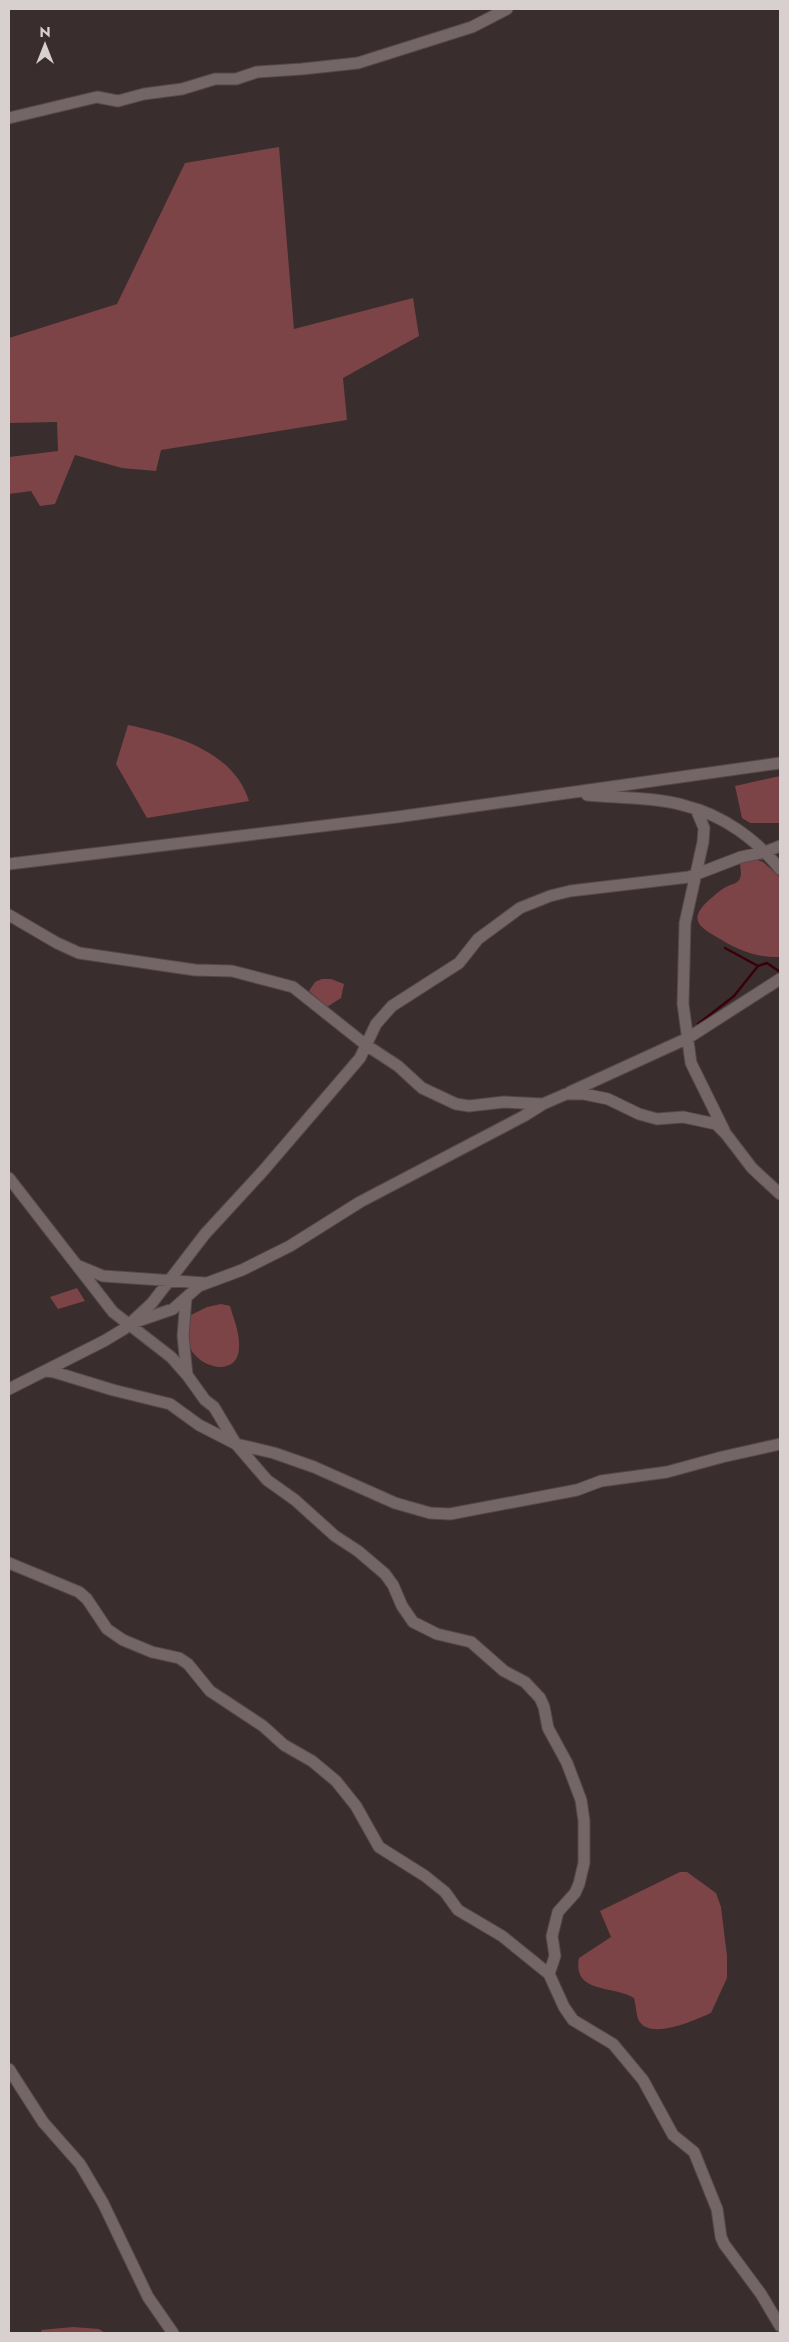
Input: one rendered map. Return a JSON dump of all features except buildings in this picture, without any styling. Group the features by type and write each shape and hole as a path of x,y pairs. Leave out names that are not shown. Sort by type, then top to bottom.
{"street":[{"path":"9,118 97,97 118,101 144,94 182,89 215,79 236,79 257,72 302,70 358,63 444,37 507,9"},
{"path":"9,864 397,817 780,763"},
{"path":"568,793 663,802 696,809 735,827 765,852 780,869"},
{"path":"696,809 704,828 685,923 683,1004 692,1063 704,1092 726,1134"},
{"path":"9,1389 104,1342 128,1325 152,1303 205,1234 263,1171 360,1058 376,1024 392,1006 459,963 478,940 520,908 550,896 570,891 656,882 695,875 741,857 765,852 780,846"},
{"path":"9,915 57,944 79,953 195,970 232,971 293,987 366,1045 398,1066 422,1088 456,1104 469,1106 504,1102 543,1104"},
{"path":"128,1325 164,1313 205,1283 242,1270 290,1246 360,1202 524,1116 543,1104 688,1038 780,979"},
{"path":"566,1094 584,1094 608,1099 639,1114 657,1119 683,1117 716,1124 752,1168 780,1194"},
{"path":"9,1178 113,1312 171,1357 187,1374 205,1400 214,1407 236,1444 266,1480 295,1500 335,1536 358,1551 385,1574 393,1585 402,1606 414,1622 437,1634 471,1642 504,1671 525,1682 540,1698 544,1707 548,1728 566,1763 581,1800 584,1821 584,1863 575,1893 558,1912 552,1936 555,1956 549,1974"},
{"path":"76,1265 103,1276 167,1282 205,1283"},
{"path":"186,1298 183,1336 187,1374"},
{"path":"46,1372 54,1372 113,1390 170,1404 199,1425 236,1444 274,1453 314,1467 395,1503 430,1513 450,1514 577,1490 600,1481 668,1472 780,1444"},
{"path":"9,1399 23,1383"},
{"path":"9,1563 79,1592 87,1599 107,1629 123,1640 152,1652 179,1658 188,1664 210,1691 263,1726 284,1745 312,1761 336,1781 356,1806 379,1847 425,1876 445,1892 458,1910 502,1936 549,1974 564,2006 573,2020 613,2044 644,2080 673,2135 694,2152 717,2210 720,2237 761,2294 780,2326"},
{"path":"9,2069 43,2122 80,2164 103,2203 148,2297 173,2333"}],"shaded area":[{"path":"279,147 294,329 413,298 419,336 343,378 347,420 161,450 156,471 122,468 75,455 55,504 40,506 31,491 9,494 9,457 58,451 57,422 9,423 9,338 117,304 185,163"},
{"path":"128,725 182,740 216,757 230,769 241,784 249,801 147,818 116,764"},
{"path":"780,776 780,823 750,823 742,818 735,786"},
{"path":"752,858 763,862 780,877 780,957 757,955 735,947 708,932 697,919 698,913 709,900 739,880 741,875 740,863"},
{"path":"322,979 331,979 344,984 341,998 327,1007 309,991 315,982"},
{"path":"77,1288 85,1301 58,1309 50,1297"},
{"path":"221,1304 230,1306 239,1337 239,1348 234,1362 222,1367 207,1364 192,1351 188,1337 187,1317 207,1307"},
{"path":"680,1872 687,1872 716,1893 721,1907 727,1956 727,1978 711,2013 674,2027 653,2029 645,2027 639,2021 634,1998 626,1994 596,1987 582,1978 579,1970 579,1958 611,1937 600,1911"},
{"path":"73,2327 99,2329 105,2333 42,2333 41,2330"}],"waterway":[{"path":"725,948 758,966"},
{"path":"698,1024 734,996 758,966 767,963 780,972"}]}
